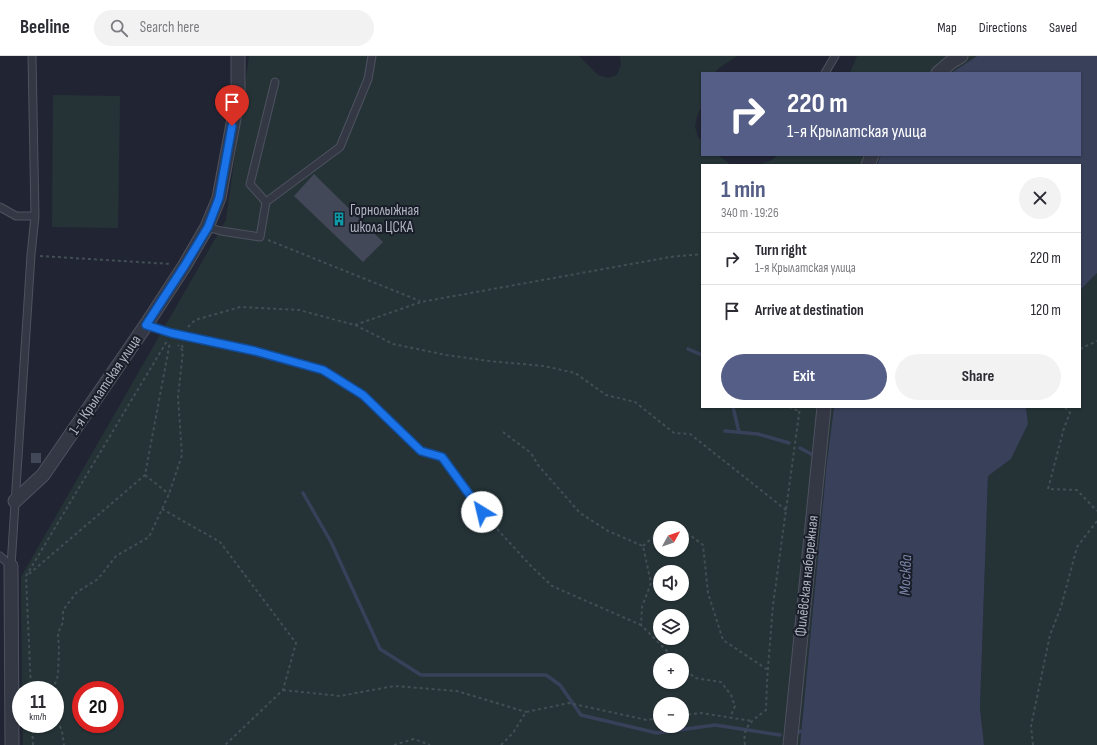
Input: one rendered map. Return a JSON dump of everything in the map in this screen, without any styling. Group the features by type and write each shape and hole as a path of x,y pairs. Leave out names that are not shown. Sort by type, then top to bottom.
{"street":[{"name":"1-я Крылатская улица","path":"15,501 43,475 146,325 208,227 219,198 238,97 238,56"},
{"path":"939,72 961,56"},
{"name":"Филёвская набережная","path":"790,745 824,408"},
{"path":"11,566 12,745"}],"lane":[{"path":"11,566 31,255 35,216 32,56"},
{"path":"208,227 221,231 260,237 266,202 340,147 368,79 372,56"},
{"path":"826,72 835,56"},
{"path":"266,202 250,184 275,82"},
{"path":"0,207 16,216 35,216"},
{"path":"146,325 171,333 255,351 323,370 363,395 421,451 442,457 490,523"},
{"path":"0,556 11,566"}],"path":[{"path":"260,237 421,302"},
{"path":"355,325 421,302 670,257 701,254"},
{"path":"31,255 185,265"},
{"path":"180,335 194,320 240,308 299,310 355,325 393,344 446,355 544,366 575,373 606,395 635,402 674,433 690,434 786,510"},
{"path":"26,576 145,475 171,333"},
{"path":"56,681 58,675 58,633 63,622 63,610 77,592 98,579 116,556 149,537 169,494 182,455 178,397 183,351 171,333"},
{"path":"31,681 26,576 171,333"},
{"path":"1081,349 1097,341"},
{"path":"791,408 799,412"},
{"path":"746,745 744,736 746,728 766,710 772,604 800,408"},
{"path":"1066,408 1070,413 1064,428 1048,489 1077,490 1097,511"},
{"path":"503,432 531,452 538,465 580,513 608,531 643,546"},
{"path":"145,475 169,494"},
{"path":"162,509 220,542 296,643 283,690 225,745"},
{"path":"1033,745 1031,726 1050,635 1061,607 1077,547 1097,521"},
{"path":"490,523 552,586 641,625 669,653"},
{"path":"689,534 703,544 708,593 723,640 768,670"},
{"path":"643,546 653,537"},
{"path":"641,625 642,607 651,583 643,546"},
{"path":"689,672 695,678 721,682 731,695 735,706 730,718"},
{"path":"283,690 340,696 394,686 457,691 526,712 569,703 647,720 653,719"},
{"path":"501,745 513,733 526,712"},
{"path":"689,714 701,712 752,721"},
{"path":"32,733 33,745"},
{"path":"62,733 64,745"},
{"path":"394,745 414,739 430,745"}],"shaded area":[{"path":"249,56 579,56 598,75 608,78 617,75 621,65 620,56 737,56 715,72 701,72 701,108 697,116 695,127 698,137 701,140 701,156 719,156 730,164 701,164 701,408 834,408 827,461 800,745 23,745 23,733 64,733 64,681 22,681 21,577 226,220"},
{"path":"857,56 977,56 953,72 850,72"},
{"path":"53,95 120,96 118,228 52,227"},
{"path":"777,156 881,156 877,164 762,164 772,160"},
{"path":"1097,273 1097,745 984,745 980,708 988,476 1011,459 1028,424 1026,408 1081,408 1081,289"}],"water":[{"path":"977,56 1097,56 1097,273 1081,289 1081,164 877,164 881,156 1081,156 1081,72 953,72"},
{"name":"Москва","path":"834,408 1026,408 1028,424 1011,459 988,476 980,708 984,745 800,745 827,461"}],"building":[{"name":"Горнолыжная школа ЦСКА","path":"314,174 383,242 363,262 294,196"},
{"path":"31,453 41,453 41,463 31,463"}],"waterway":[{"path":"688,349 701,355"},
{"path":"733,408 739,432"},
{"path":"725,431 758,434 789,443"},
{"path":"800,448 813,455"},
{"path":"303,493 331,542 380,649 421,675 546,675 560,685 581,715 657,733 715,725 780,735"},
{"path":"795,734 801,731"}],"place":[{"name":"Горнолыжная школа ЦСКА","path":"339,219"}],"route":[{"path":"232,126 219,198 208,227 146,325 164,332 255,351 323,370 363,395 421,451 442,457 482,512"}]}
